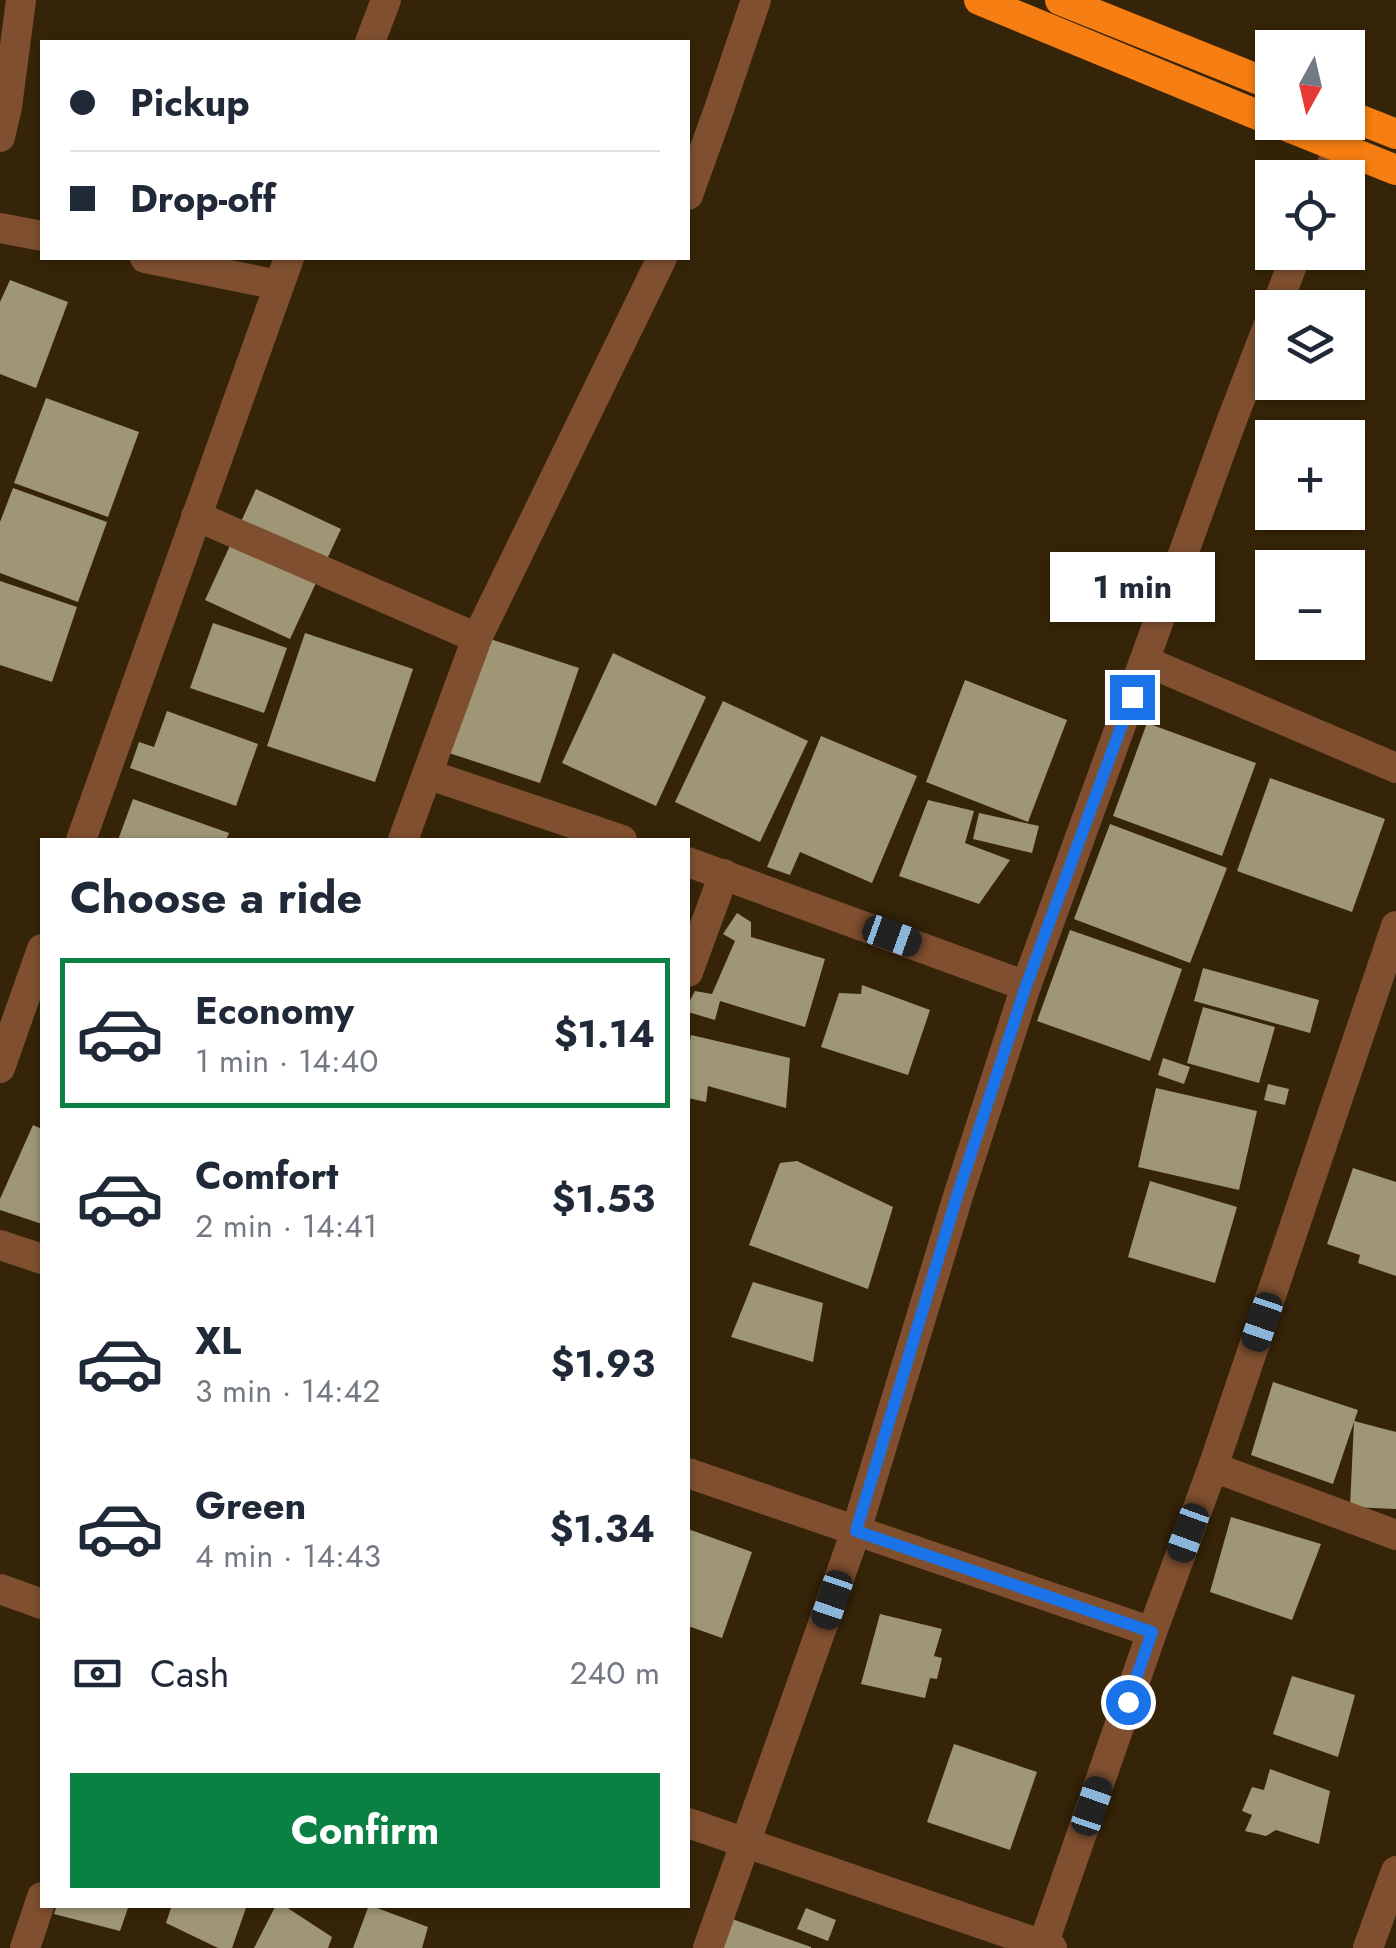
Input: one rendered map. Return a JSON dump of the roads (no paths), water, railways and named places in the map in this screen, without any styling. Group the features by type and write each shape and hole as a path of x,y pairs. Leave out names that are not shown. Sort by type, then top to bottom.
{"highway":[{"path":"979,0 1255,114"},
{"path":"1060,0 1255,78"},
{"path":"1365,121 1396,134"},
{"path":"1318,140 1396,170"}],"street":[{"path":"0,137 22,0"},
{"path":"371,40 386,0"},
{"path":"690,189 756,0"},
{"path":"1334,160 1338,148"},
{"path":"0,228 40,236"},
{"path":"82,838 284,271 166,260"},
{"path":"405,838 477,638 661,260"},
{"path":"708,1948 856,1531 958,1193 1026,986 1255,360"},
{"path":"196,516 477,638"},
{"path":"1145,661 1396,768"},
{"path":"427,774 616,838"},
{"path":"690,863 1026,986"},
{"path":"690,967 724,874"},
{"path":"690,1825 1047,1946 1396,926"},
{"path":"0,1068 40,955"},
{"path":"0,1245 40,1258"},
{"path":"1213,1467 1396,1534"},
{"path":"690,1474 1152,1632"},
{"path":"0,1589 40,1603"},
{"path":"1368,1948 1396,1870"},
{"path":"30,1947 40,1905"}]}
